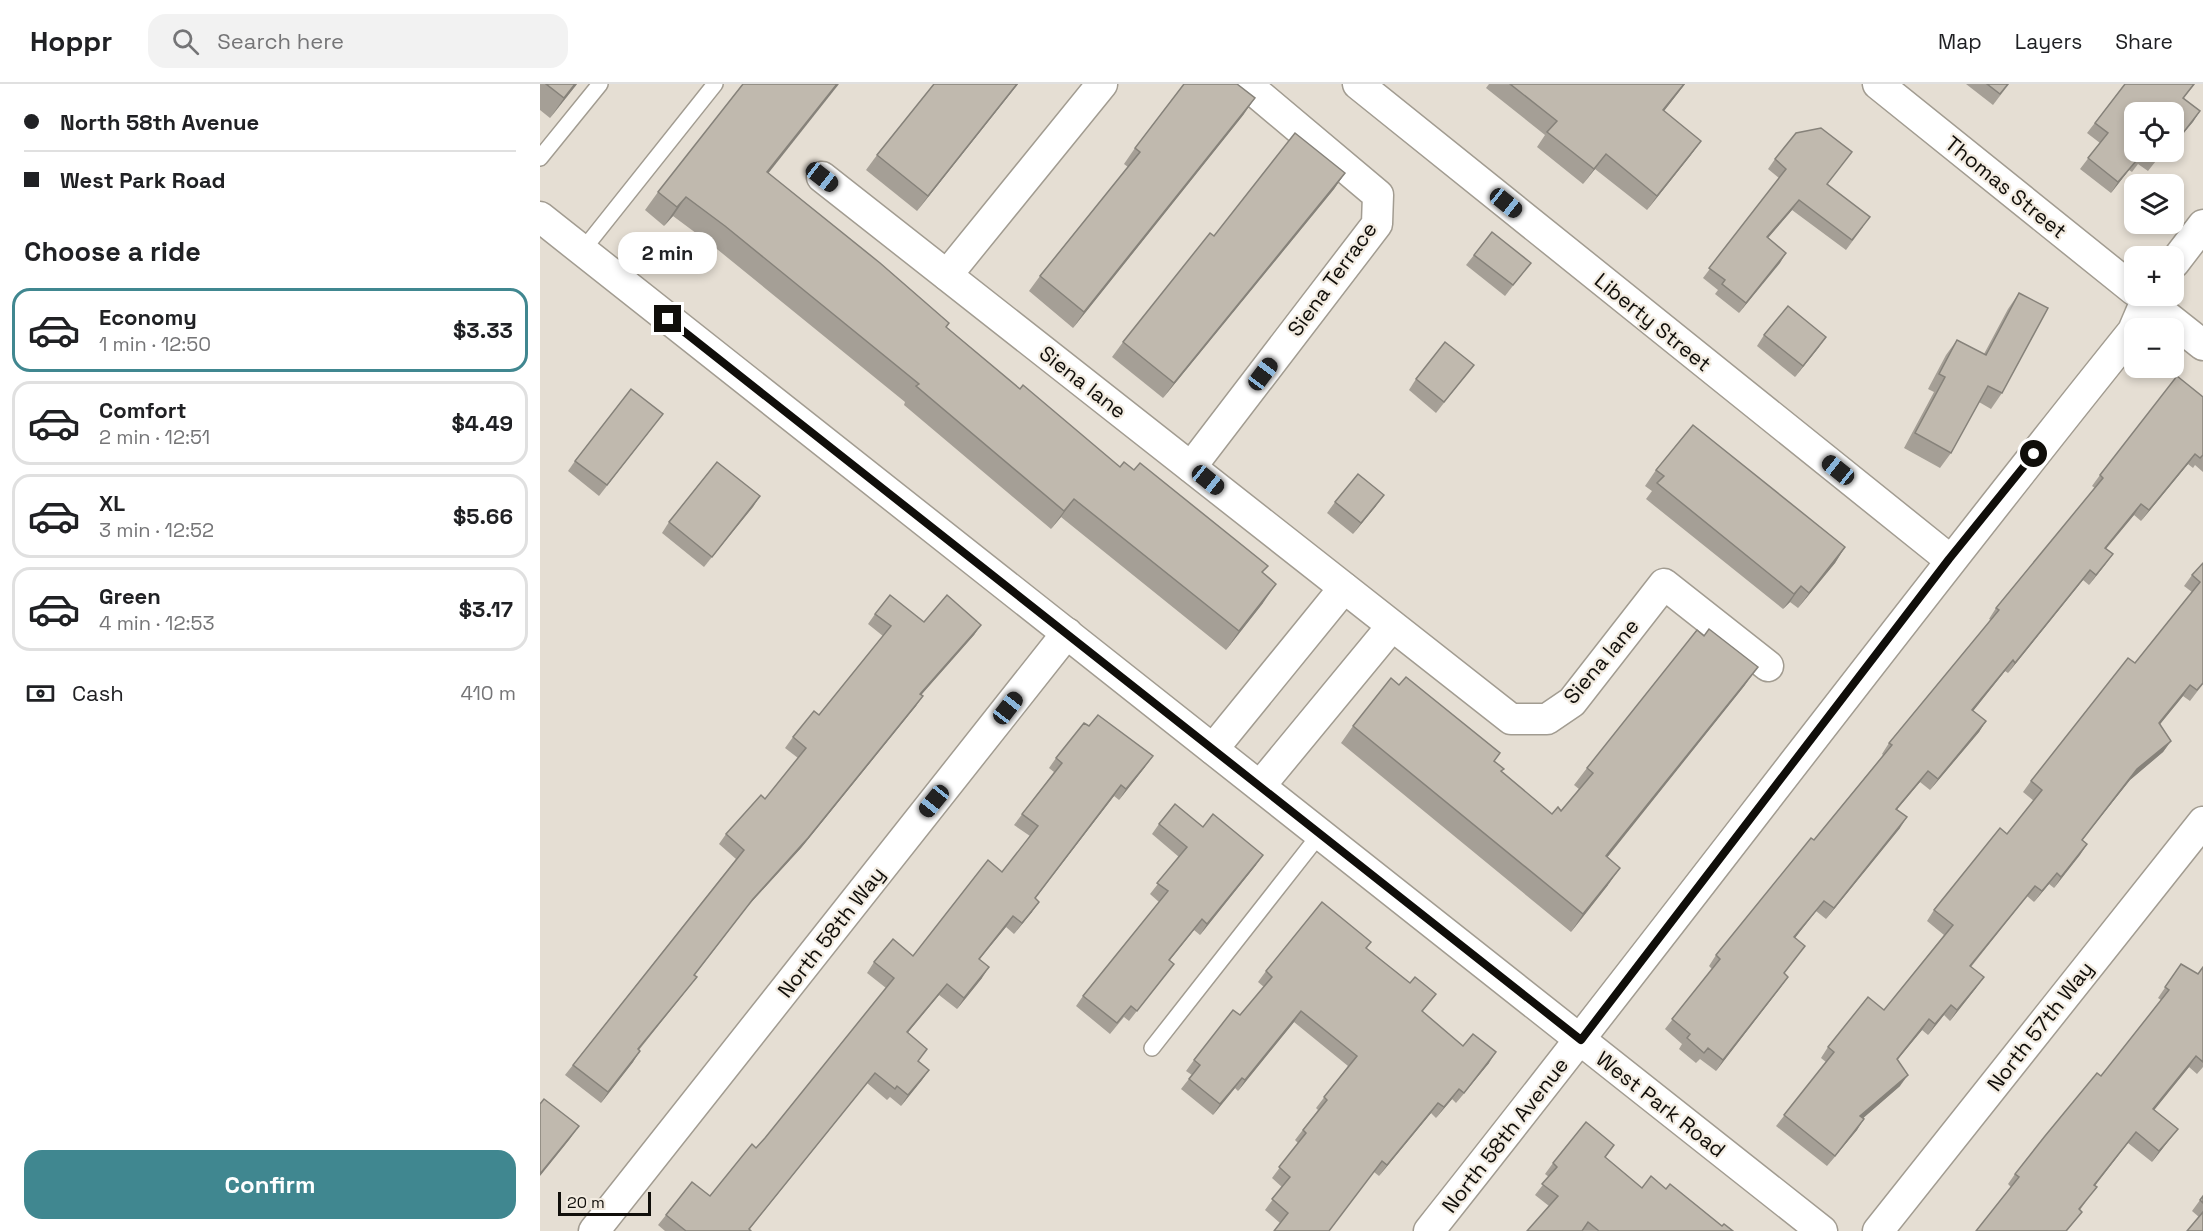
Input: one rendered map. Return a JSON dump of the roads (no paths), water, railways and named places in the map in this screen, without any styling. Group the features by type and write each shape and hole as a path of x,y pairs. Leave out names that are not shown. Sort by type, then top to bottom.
{"street":[{"path":"946,275 1102,84"},
{"name":"Siena Terrace","path":"1191,467 1377,224 1378,195 1246,84"},
{"name":"Liberty Street","path":"1358,84 1949,559"},
{"name":"Thomas Street","path":"1878,84 2124,281"},
{"name":"Siena lane","path":"822,177 1511,719 1547,719 1572,702 1664,584 1768,666"},
{"name":"West Park Road","path":"540,217 1822,1231"},
{"path":"2184,250 2203,225"},
{"name":"North 58th Avenue","path":"1429,1231 1581,1040 1949,559 2133,331 2139,306"},
{"name":"Thomas Street","path":"2155,306 2203,345"},
{"path":"1213,749 1344,588"},
{"path":"1260,786 1392,626"},
{"name":"North 58th Way","path":"594,1231 1067,633"},
{"name":"North 57th Way","path":"1878,1231 2203,822"}],"lane":[{"path":"540,158 600,84"},
{"path":"582,251 715,84"},
{"path":"1152,1048 1320,834"}]}
